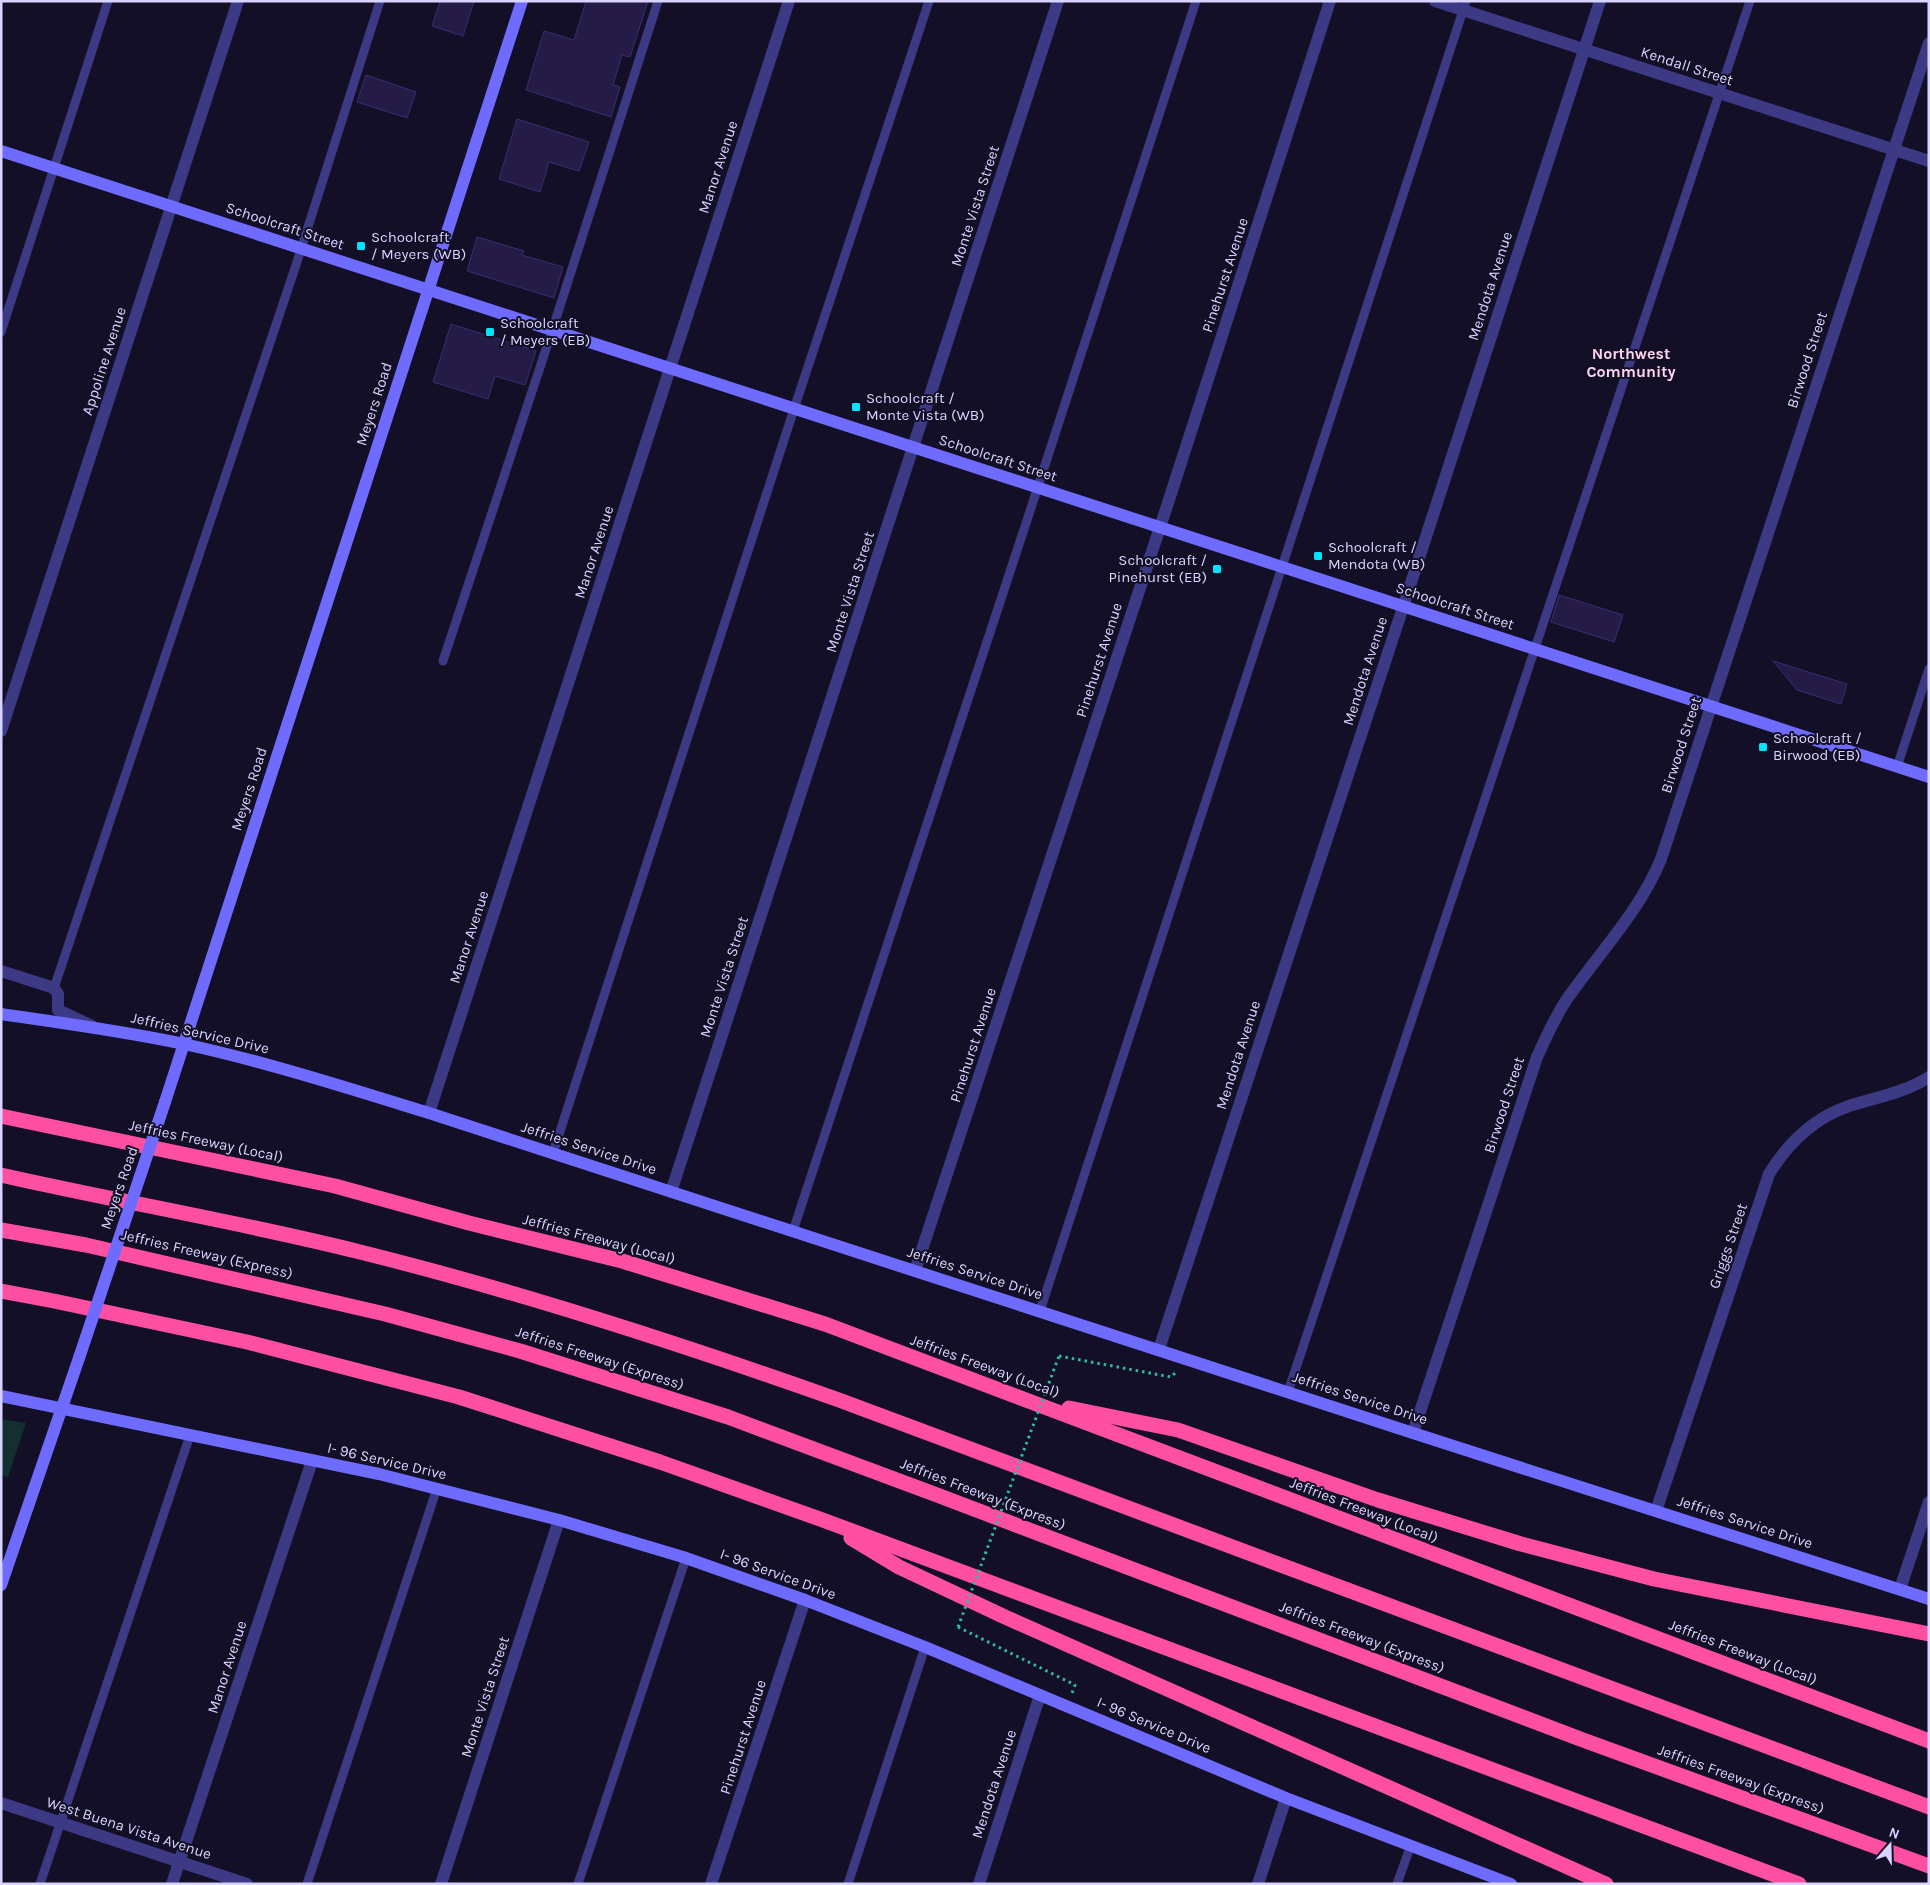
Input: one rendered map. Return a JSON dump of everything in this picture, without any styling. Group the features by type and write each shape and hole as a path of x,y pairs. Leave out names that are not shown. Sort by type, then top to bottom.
{"highway":[{"name":"Jeffries Freeway (Local)","path":"1,1116 336,1186 469,1223 622,1261 825,1324 1929,1742"},
{"path":"1,1174 359,1252 497,1288 717,1356 848,1403 1929,1807"},
{"name":"Jeffries Freeway (Express)","path":"1,1230 86,1245 386,1314 520,1350 728,1418 956,1502 1583,1740 1929,1866"},
{"path":"1,1291 247,1342 458,1397 660,1462 1799,1884"},
{"path":"1029,1401 1178,1430 1378,1500 1453,1524 1654,1579 1929,1634"},
{"path":"820,1520 899,1567 1005,1617 1606,1884"}],"street":[{"name":"Appoline Avenue","path":"1,731 238,1"},
{"name":"Meyers Road","path":"1,1585 165,1102 522,1"},
{"name":"Manor Avenue","path":"429,1113 789,1"},
{"name":"Monte Vista Street","path":"671,1192 1058,1"},
{"name":"Pinehurst Avenue","path":"915,1271 1160,527 1330,1"},
{"name":"Kendall Street","path":"1435,1 1464,6 1584,50 1929,161"},
{"name":"Mendota Avenue","path":"1159,1349 1600,1"},
{"name":"Birwood Street","path":"1413,1433 1537,1057 1548,1032 1566,1001 1642,896 1654,876 1929,42"},
{"name":"Schoolcraft Street","path":"1,150 1929,777"},
{"path":"1,971 54,988 58,994 58,1010 94,1027"},
{"name":"Jeffries Service Drive","path":"1,1014 94,1027 184,1044 304,1074 1929,1598"},
{"name":"Griggs Street","path":"1656,1511 1769,1174 1796,1138 1823,1118 1849,1106 1900,1091 1929,1077"},
{"name":"I- 96 Service Drive","path":"1,1396 379,1474 559,1520 686,1558 805,1600 925,1647 1286,1798 1511,1884"},
{"name":"Manor Avenue","path":"172,1884 312,1461"},
{"path":"1900,1589 1929,1502"},
{"name":"Monte Vista Street","path":"441,1884 559,1520"},
{"name":"Pinehurst Avenue","path":"711,1884 805,1600"},
{"name":"Mendota Avenue","path":"979,1884 1040,1695"},
{"path":"1258,1884 1286,1798"},
{"name":"West Buena Vista Avenue","path":"1,1803 247,1884"}],"lane":[{"path":"1,332 108,1"},
{"path":"54,988 301,249 380,1"},
{"path":"443,662 658,1"},
{"path":"553,1153 794,409 929,1"},
{"path":"793,1231 1196,1"},
{"path":"1288,1392 1750,1"},
{"path":"1040,1311 1464,6"},
{"path":"1897,766 1929,669"},
{"path":"40,1884 190,1435"},
{"path":"307,1884 438,1488"},
{"path":"578,1884 686,1558"},
{"path":"848,1884 925,1647"},
{"path":"1397,1884 1411,1846"}],"path":[{"path":"1068,1706 1075,1685 958,1627 1059,1356 1171,1377 1178,1369"}],"green space":[{"path":"1,1419 26,1423 8,1477 1,1475"}],"building":[{"path":"440,1 474,1 463,36 432,26"},
{"path":"586,1 648,1 630,57 622,55 613,85 620,87 611,117 526,90 544,31 574,40"},
{"path":"366,75 416,92 407,118 357,102"},
{"path":"517,119 589,142 579,171 549,162 540,192 499,179"},
{"path":"477,237 524,251 522,255 563,267 554,298 467,271"},
{"path":"451,324 536,351 525,385 495,376 488,399 433,382"},
{"path":"1559,595 1623,615 1614,642 1551,622"},
{"path":"1773,661 1847,684 1841,704 1797,690"}],"place":[{"name":"Schoolcraft / Meyers (WB)","path":"361,246"},
{"name":"Schoolcraft / Meyers (EB)","path":"490,332"},
{"name":"Schoolcraft / Monte Vista (WB)","path":"856,407"},
{"name":"Schoolcraft / Mendota (WB)","path":"1318,556"},
{"name":"Schoolcraft / Pinehurst (EB)","path":"1217,569"},
{"name":"Schoolcraft / Birwood (EB)","path":"1763,747"}],"district":[{"name":"Northwest Community","path":"1631,362"}]}
